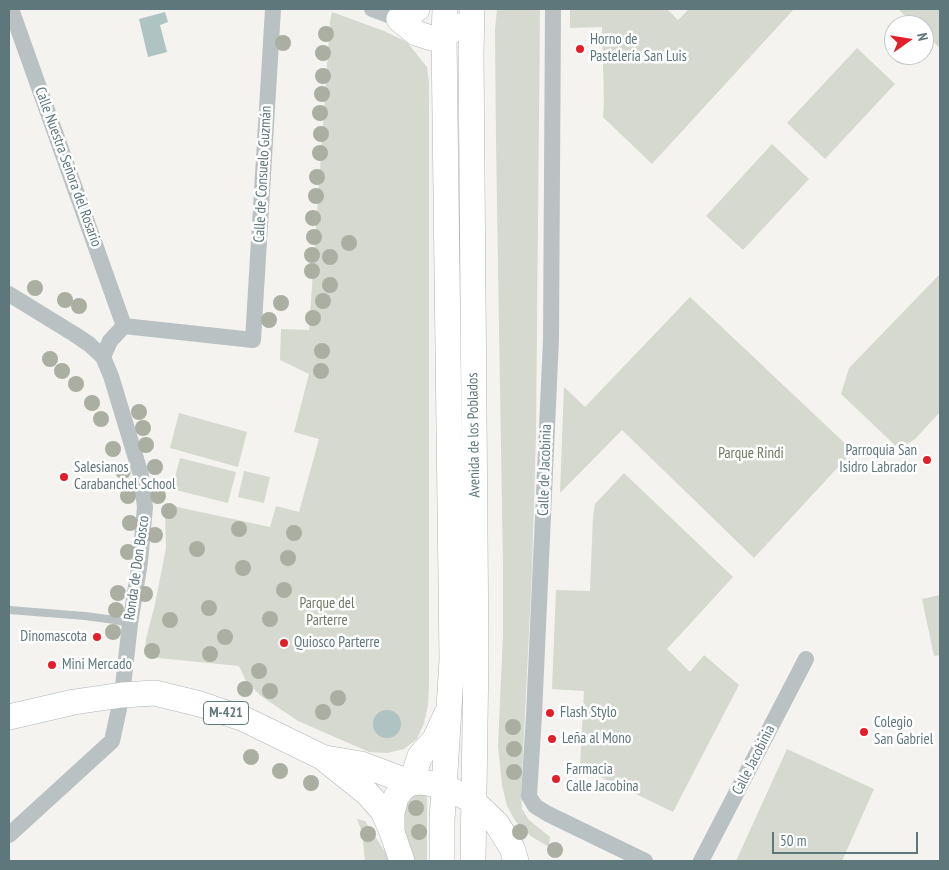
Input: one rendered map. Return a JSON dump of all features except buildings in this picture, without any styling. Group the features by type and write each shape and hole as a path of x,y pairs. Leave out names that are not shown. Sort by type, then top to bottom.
{"main road":[{"name":"Avenida de los Poblados","path":"442,861 444,786 452,660 445,9"},
{"path":"408,14 416,33 431,38 444,37 459,25 466,9"},
{"name":"Avenida de los Poblados","path":"472,9 476,656 473,861"},
{"name":"M-421","path":"9,717 74,702 122,695 155,693 200,704 244,719 322,757"},
{"name":"Avenida de los Poblados","path":"392,832 392,813 396,797 410,783 420,756 435,739 449,708"},
{"path":"322,757 361,764 394,764 420,756"},
{"path":"322,757 367,793 383,811 402,861"},
{"path":"361,764 410,783 421,782 444,786 474,801 497,824 514,855 537,861"}],"street":[{"name":"Calle Nuestra Señora del Rosario","path":"12,9 124,326"},
{"name":"Calle de Consuelo Guzmán","path":"124,326 253,340 273,9"},
{"path":"372,9 408,14"},
{"name":"Calle de Jacobinia","path":"553,9 550,339 529,796 535,806 548,814 645,861"},
{"name":"Ronda de Don Bosco","path":"9,294 89,344 103,357 111,376 141,475 146,507 122,695 112,741 9,835"},
{"path":"103,357 110,341 124,326"},
{"name":"Calle Jacobinia","path":"702,861 806,659"}],"lane":[{"path":"9,610 84,616 130,624"}],"green space":[{"path":"497,9 540,9 536,434 532,570 521,796 522,809 529,820 550,837 549,847 532,837 516,822 507,806 502,785 498,746 503,634 503,568 496,142 495,30"},
{"path":"570,9 667,9 678,20 689,9 794,9 652,164 603,117 602,27 570,28"},
{"path":"898,9 940,9 940,48 934,42 934,15 904,15"},
{"name":"Parque del Parterre","path":"332,12 384,31 407,42 427,67 429,82 428,705 424,723 417,739 404,749 387,753 369,752 298,721 261,696 246,681 239,666 148,657 145,652 146,639 166,548 165,512 168,505 270,527 276,506 299,512 319,439 294,432 309,374 280,360 281,329 309,330"},
{"path":"857,48 895,84 825,159 787,123"},
{"path":"772,144 809,179 743,250 706,216"},
{"path":"940,274 940,412 915,439 899,449 841,394 849,368"},
{"name":"Parque Rindi","path":"690,297 853,451 754,558 622,430 560,493 564,387 585,407"},
{"path":"179,413 247,432 238,467 170,448"},
{"path":"180,458 236,472 228,503 172,489"},
{"path":"244,471 270,477 264,503 238,497"},
{"path":"624,473 733,577 667,649 690,672 704,655 739,685 673,812 580,767 584,691 552,689 556,590 590,591 595,504"},
{"path":"940,595 940,655 934,656 922,599"},
{"path":"787,749 874,789 842,861 736,861"},
{"path":"416,793 427,795 427,861 411,861 406,842 403,821 407,801"},
{"path":"357,819 365,821 391,861 365,861 362,832"}],"shaded area":[{"path":"165,12 168,22 160,25 167,52 148,57 139,19"},
{"path":"387,710 397,714 401,724 397,734 387,738 377,734 373,724 377,714"}],"place":[{"name":"Horno de Pastelería San Luis","path":"580,49"},
{"name":"Parroquia San Isidro Labrador","path":"927,460"},
{"name":"Salesianos Carabanchel School","path":"64,477"},
{"name":"Dinomascota","path":"97,637"},
{"name":"Quiosco Parterre","path":"284,643"},
{"name":"Mini Mercado","path":"52,665"},
{"name":"Flash Stylo","path":"550,713"},
{"name":"Colegio San Gabriel","path":"864,732"},
{"name":"Leña al Mono","path":"552,739"},
{"name":"Farmacia Calle Jacobina","path":"556,779"}]}
